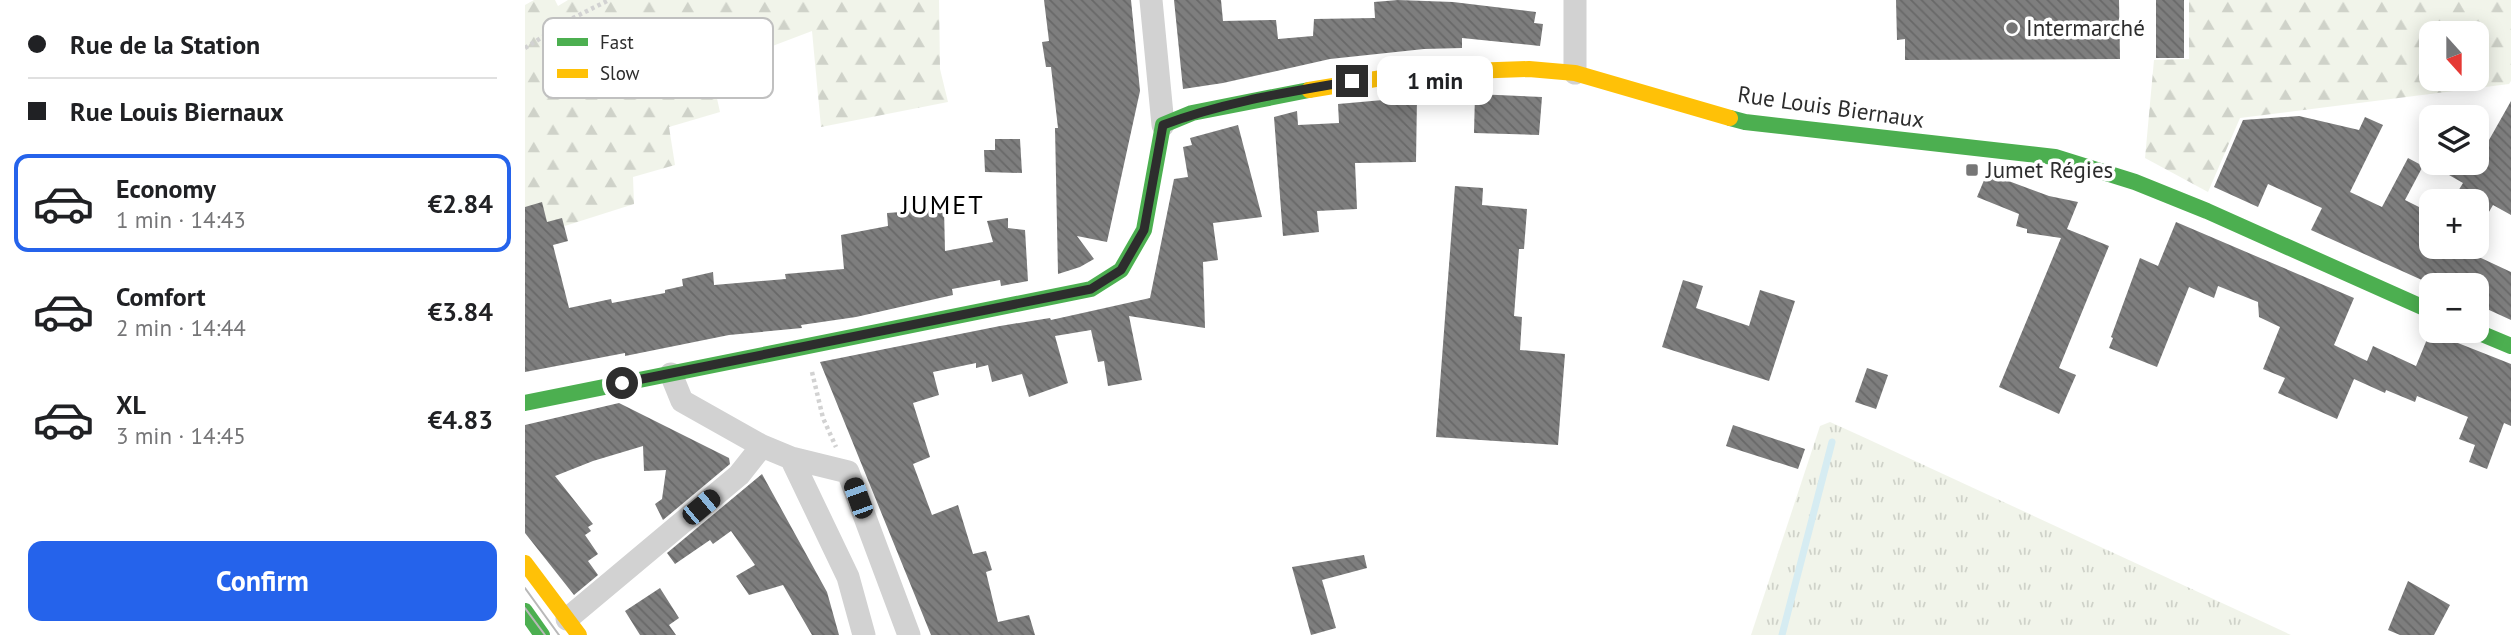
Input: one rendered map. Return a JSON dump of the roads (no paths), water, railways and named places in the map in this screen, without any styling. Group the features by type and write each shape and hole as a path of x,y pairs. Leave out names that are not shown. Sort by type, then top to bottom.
{"street":[{"path":"525,403 1091,289 1121,270 1144,230 1163,125 1151,0"},
{"path":"1575,0 1575,73"},
{"name":"Rue Louis Biernaux","path":"1163,125 1192,113 1352,81 1412,74 1529,69 1575,73 1745,122 2055,157 2136,182 2419,306"},
{"path":"2489,337 2511,346"},
{"path":"671,373 682,401 762,446 791,458 848,472 909,635"},
{"path":"525,563 573,627 739,475 762,446"},
{"path":"791,458 848,577 862,624 897,601"},
{"path":"525,611 543,635"}],"waterway":[{"path":"1782,635 1832,442"}],"tram line":[{"path":"525,588 559,635"},
{"path":"525,608 545,635"}],"place":[{"name":"Intermarché","path":"2012,28"},
{"name":"Jumet Régies","path":"1972,170"}],"district":[{"name":"JUMET","path":"943,205"}]}
